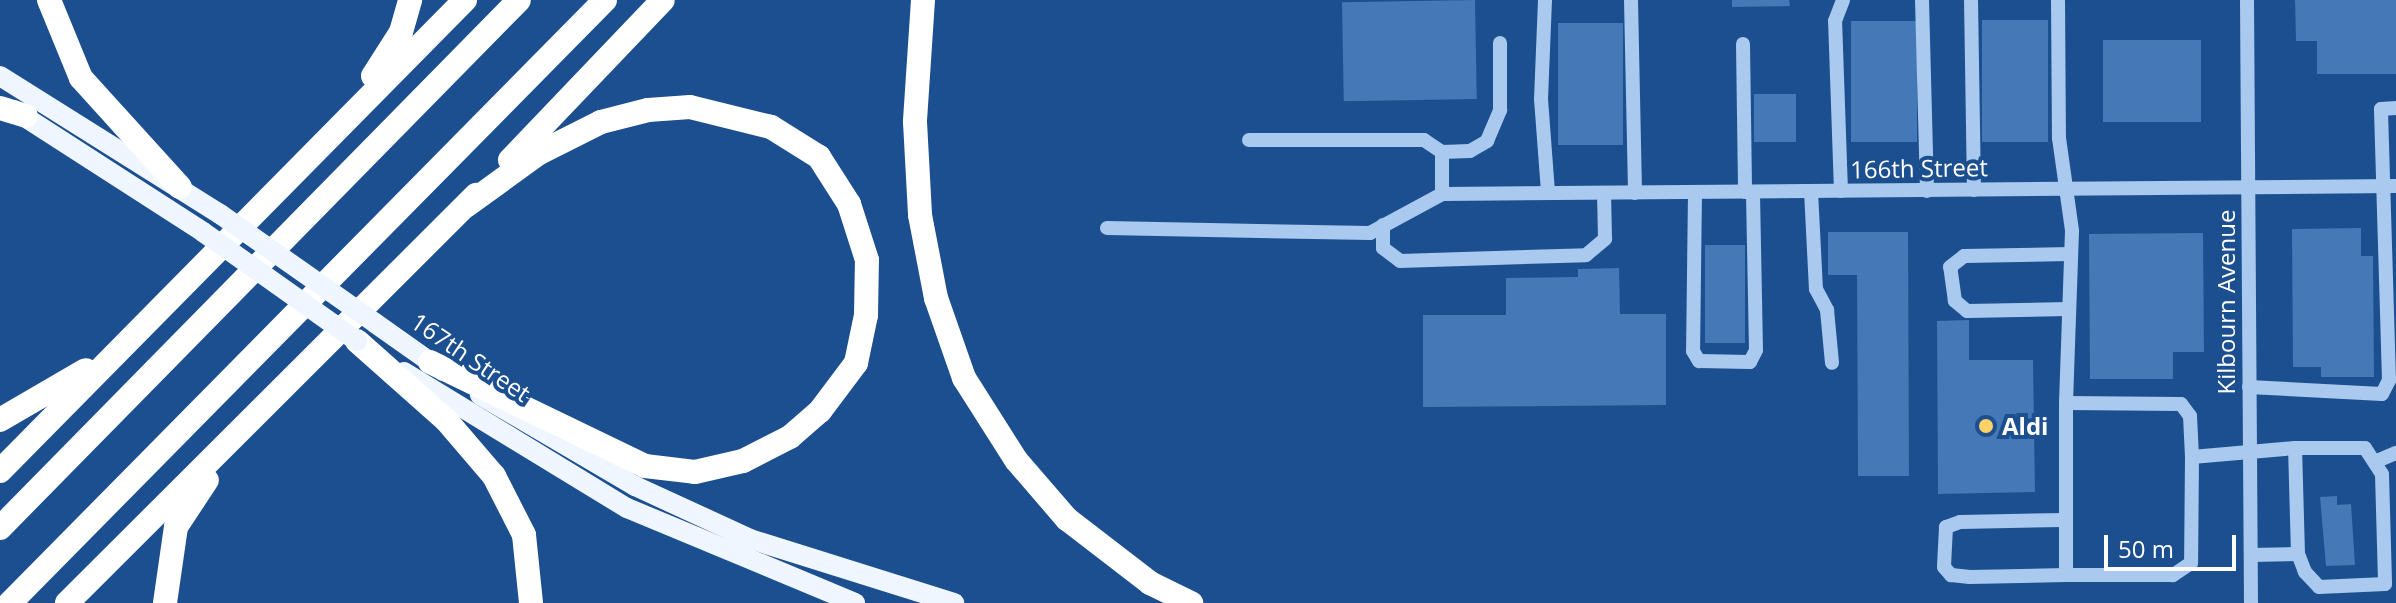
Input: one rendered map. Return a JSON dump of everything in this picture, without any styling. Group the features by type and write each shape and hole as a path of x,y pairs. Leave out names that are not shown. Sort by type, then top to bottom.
{"highway":[{"path":"49,0 81,78 180,187"},
{"path":"320,146 331,121 389,54 410,0"},
{"path":"0,471 465,0"},
{"path":"0,528 519,0"},
{"path":"10,603 605,0"},
{"path":"67,603 466,206 663,0"},
{"path":"923,0 915,93 920,215 936,298 964,378 1016,460 1067,519 1150,583 1191,603"},
{"path":"0,106 26,116"},
{"path":"430,362 645,466 695,472 743,461 790,437 820,411 856,363 866,315 867,260 849,204 819,157 771,127 690,107 648,110 601,122 539,153 466,206"},
{"path":"0,420 76,379 158,308"},
{"path":"357,341 446,420 494,476 524,535 531,603"},
{"path":"165,603 176,527 193,496 248,435 261,409"}],"main road":[{"name":"167th Street","path":"0,76 180,187 517,421 635,486 750,539 954,603"},
{"name":"167th Street","path":"26,116 203,232 357,341 627,508 855,603"}],"street":[{"path":"1545,0 1541,99 1548,193"},
{"path":"1631,0 1635,193"},
{"path":"1841,191 1835,21 1843,0"},
{"path":"1922,0 1927,191"},
{"path":"1971,0 1974,190"},
{"path":"2058,0 2059,138 2068,189 2071,254 2064,520 2066,575"},
{"name":"Kilbourn Avenue","path":"2247,0 2251,603"},
{"path":"1249,140 1410,139 1442,152 1470,151 1487,141 1500,110 1500,43"},
{"path":"1695,192 1693,351 1699,361 1750,362 1756,350 1743,44"},
{"path":"2249,387 2382,394 2389,380 2389,186 2381,109 2396,108"},
{"path":"1107,228 1370,233 1442,194 1442,152"},
{"name":"166th Street","path":"1442,194 2389,186"},
{"path":"1811,191 1816,289 1827,310 1832,363"},
{"path":"1383,225 1383,248 1400,261 1586,255 1605,239 1604,193"},
{"path":"2068,309 1967,311 1955,301 1950,267 1964,256 2071,254"},
{"path":"2064,520 1960,522 1946,527 1944,567 1951,575 1970,577 2173,575 2191,563 2190,416 2181,404 2066,403"},
{"path":"2192,457 2295,448 2365,448 2377,461 2382,474 2390,584 2319,587 2298,554 2295,448"},
{"path":"2377,461 2396,453"},
{"path":"2251,555 2298,554"}],"building":[{"path":"1475,0 1477,99 1344,101 1342,2"},
{"path":"1732,0 1789,0 1790,6 1732,7"},
{"path":"2295,0 2396,0 2396,74 2317,74 2317,41 2296,41"},
{"path":"1982,20 2048,20 2048,142 1982,142"},
{"path":"1851,21 1917,21 1917,142 1851,142"},
{"path":"1558,23 1623,23 1623,145 1558,145"},
{"path":"2103,40 2201,40 2201,122 2103,122"},
{"path":"1754,94 1796,94 1796,142 1754,142"},
{"path":"2361,228 2361,256 2373,256 2374,377 2321,377 2321,367 2293,367 2292,229"},
{"path":"1828,232 1908,232 1909,476 1858,476 1857,275 1828,275"},
{"path":"2203,233 2204,352 2173,352 2173,379 2090,379 2089,234"},
{"path":"1705,245 1745,245 1745,343 1705,343"},
{"path":"1619,268 1620,314 1666,314 1666,405 1423,407 1423,315 1506,315 1506,278 1578,277 1578,269"},
{"name":"Aldi","path":"1969,320 1969,360 2033,360 2035,492 1938,494 1937,321"},
{"path":"2337,496 2337,505 2351,504 2355,565 2326,566 2320,497"}],"place":[{"name":"Aldi","path":"1986,426"}]}
